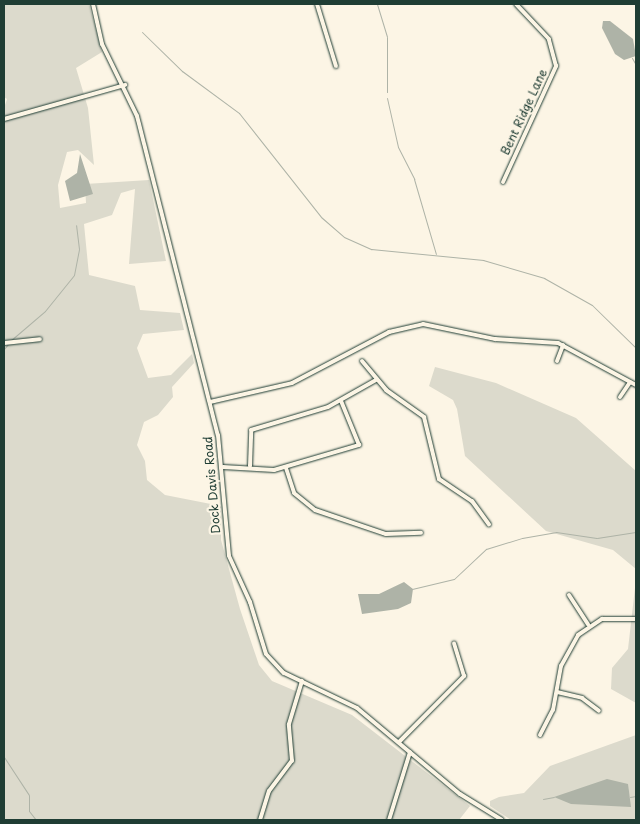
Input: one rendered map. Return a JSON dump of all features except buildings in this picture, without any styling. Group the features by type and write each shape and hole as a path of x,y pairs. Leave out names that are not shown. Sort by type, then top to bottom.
{"street":[{"name":"Dock Davis Road","path":"93,4 102,44 125,85 210,402 222,467 230,562 250,602 266,654 279,669 349,702 460,794 502,820"},
{"path":"317,4 336,66"},
{"name":"Bent Ridge Lane","path":"503,182 556,66 549,39 516,4"},
{"path":"4,119 125,85"},
{"path":"210,402 297,381 389,332 414,325 563,345 636,385"},
{"path":"4,343 40,339"},
{"path":"558,361 563,345"},
{"path":"362,361 376,380 424,417 439,479 472,501 489,524"},
{"path":"250,466 251,430 341,401 376,380"},
{"path":"620,397 630,382"},
{"path":"222,467 250,466 261,470 286,468 359,445 341,401"},
{"path":"286,468 294,493 314,510 386,534 421,533"},
{"path":"569,595 588,624"},
{"path":"540,735 556,692 564,659 588,624 609,617 636,619"},
{"path":"399,742 464,676 466,670 454,644"},
{"path":"260,820 269,791 292,761 290,724 302,681"},
{"path":"556,692 576,696 599,711"},
{"path":"389,820 410,752"}],"shaded area":[{"path":"4,4 89,4 102,52 76,68 88,108 94,165 78,150 67,152 58,185 60,208 86,203 85,184 149,180 166,261 129,264 135,189 121,193 112,215 84,224 89,275 135,286 140,310 180,313 184,330 143,334 137,348 148,378 171,375 192,354 194,363 172,387 173,397 158,415 144,422 137,445 145,461 147,480 165,495 221,506 221,540 240,609 259,665 272,681 352,715 470,806 459,820 4,820 4,108 7,99 4,97"},
{"path":"603,21 610,21 633,39 636,56 624,60 615,54 602,28"},
{"path":"80,154 93,194 70,201 65,181 77,173"},
{"path":"435,367 496,383 576,418 636,471 636,569 613,550 546,531 465,456 457,409 453,400 429,386"},
{"path":"636,579 636,703 611,689 612,668 628,649"},
{"path":"404,582 413,589 411,603 398,609 362,614 358,594 379,594"},
{"path":"636,735 636,820 511,820 490,806 490,801 499,797 524,793 550,766"},
{"path":"607,779 628,784 631,807 571,804 554,797"}],"waterway":[{"path":"377,4 387,37 387,92"},
{"path":"142,32 182,71 239,113 321,217 344,237 371,249 483,260 544,278 592,305 636,348"},
{"path":"632,58 636,65"},
{"path":"387,98 398,147 414,179 436,254"},
{"path":"10,341 45,311 74,275 79,249 76,225"},
{"path":"4,349 8,344"},
{"path":"412,589 454,579 486,549 522,538 556,532 597,538 636,532"},
{"path":"4,757 29,795 29,811 36,820"},
{"path":"630,797 636,796"},
{"path":"543,799 554,797"}]}
